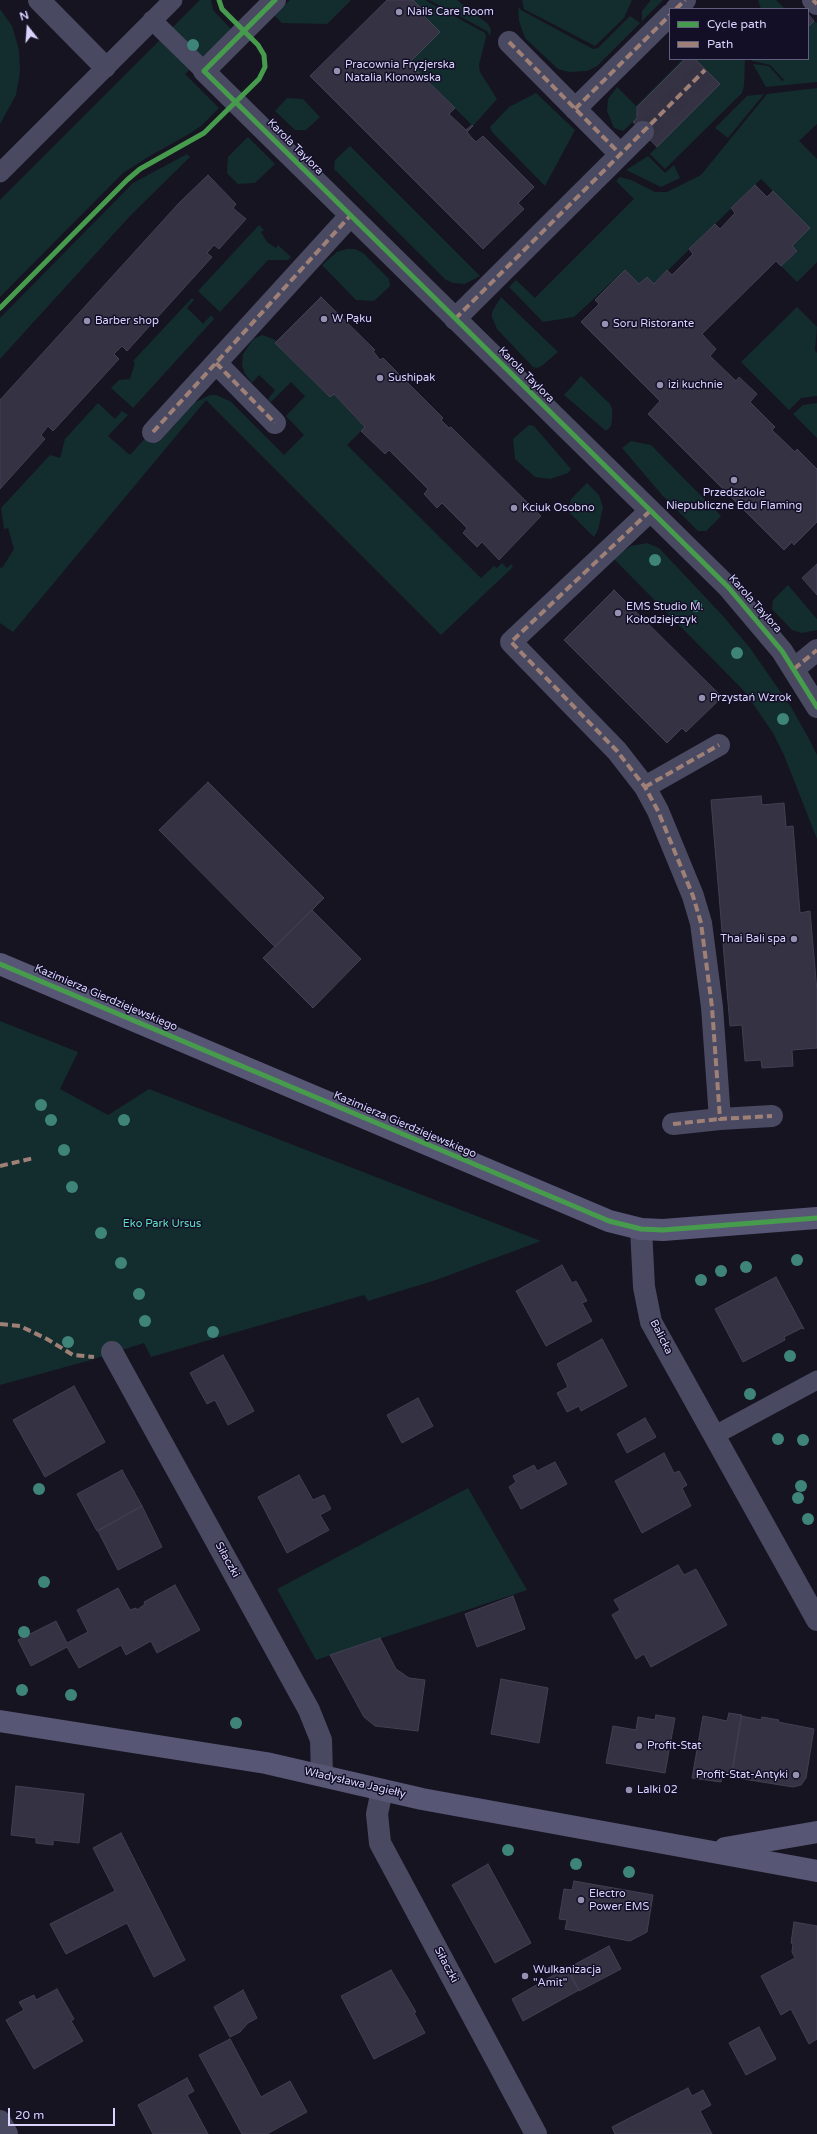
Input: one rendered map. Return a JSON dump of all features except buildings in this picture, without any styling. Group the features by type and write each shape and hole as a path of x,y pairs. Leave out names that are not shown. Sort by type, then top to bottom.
{"street":[{"path":"39,0 104,67"},
{"path":"204,71 275,0"},
{"path":"677,8 685,0"},
{"path":"813,0 817,4"},
{"path":"575,109 669,16"},
{"path":"509,42 620,154"},
{"name":"Karola Taylora","path":"204,71 728,587 758,621 794,669 817,707"},
{"path":"455,319 642,132"},
{"path":"153,432 350,216"},
{"path":"216,363 274,423"},
{"path":"650,511 511,642 617,751 645,787 658,811 693,896 701,923 712,1007 720,1119"},
{"path":"794,669 817,650"},
{"path":"645,787 720,745"},
{"name":"Kazimierza Gierdziejewskiego","path":"0,964 610,1221 641,1229 683,1229 817,1218"},
{"path":"673,1124 772,1116"},
{"name":"Balicka","path":"641,1229 644,1287 651,1322 817,1620"},
{"name":"Siłaczki","path":"112,1352 309,1710 321,1740 322,1775"},
{"name":"Władysława Jagiełły","path":"0,1721 266,1763 382,1790 817,1871"},
{"name":"Siłaczki","path":"382,1790 377,1814 380,1843 536,2134"},
{"name":"Władysława Jagiełły","path":"708,1850 817,1832"},
{"path":"0,2121 7,2134"}],"lane":[{"path":"0,173 104,67 173,0"},
{"path":"152,20 204,71"},
{"path":"715,1435 817,1380"}],"green space":[{"path":"200,0 211,0 213,10 231,29 185,74 219,108 201,126 123,173 0,297 0,200"},
{"path":"290,0 351,0 327,24 282,23 274,15"},
{"path":"413,0 425,0 485,33 486,37 479,65 480,72 497,99 473,126 409,63 440,32 423,15 425,12"},
{"path":"429,0 457,0 488,24 491,30 490,36 487,31"},
{"path":"522,0 632,0 624,18 595,46 524,9"},
{"path":"651,0 663,0 642,21 642,11"},
{"path":"758,0 776,0 784,8 761,8"},
{"path":"518,7 593,49 598,48 630,16 640,23 597,66 587,71 569,72 558,69 525,38 519,21"},
{"path":"0,9 12,26 19,50 20,72 16,95 0,124"},
{"path":"814,21 817,23 817,82 766,87 753,64 769,66 782,81 784,80 770,65 752,60 809,60 809,26"},
{"path":"682,60 684,60 637,107 637,118 623,131 614,128 607,111 608,99 617,87 636,106"},
{"path":"696,60 745,60 744,86 742,93 665,169 650,154 720,84"},
{"path":"817,88 817,124 799,141 817,159 817,262 797,282 781,266 797,251 792,246 810,228 761,179 654,284 647,277 639,284 625,270 574,317 543,322 509,287 516,280 535,298 634,199 616,181 620,177 631,180 655,192 667,192 701,175 767,94"},
{"path":"536,93 575,130 545,186 492,132 490,127 509,107"},
{"path":"764,94 728,138 715,128 747,96"},
{"path":"287,98 303,99 320,117 306,130 295,130 275,111"},
{"path":"248,137 275,164 255,183 238,184 227,173 228,157"},
{"path":"350,146 480,276 465,284 453,283 446,280 334,169 335,160"},
{"path":"187,154 190,157 130,216 0,359 0,318 133,183"},
{"path":"648,156 665,173 674,165 680,178 661,187 626,170"},
{"path":"259,225 264,230 261,232 267,242 276,248 278,245 291,257 288,260 268,260 220,312 198,291"},
{"path":"347,249 355,249 363,253 389,279 390,286 374,301 356,300 322,265 337,252"},
{"path":"501,297 558,352 538,368 533,367 497,329 492,317 492,312"},
{"path":"192,298 194,300 187,308 203,324 211,315 214,319 133,408 111,388 119,380 130,379 135,363 133,361"},
{"path":"797,307 817,327 815,350 817,353 817,396 801,398 789,410 741,362"},
{"path":"262,335 276,340 275,343 330,397 334,394 365,427 347,445 481,578 494,566 497,568 502,563 507,568 511,564 513,567 441,635 206,400 13,632 0,623 0,567 2,568 14,549 8,528 4,529 1,508 50,455 60,458 65,439 98,403 115,419 122,411 128,415 108,436 130,455 148,435 158,443 194,403 210,395 216,395 230,401 284,455 304,435 286,416 305,396 291,382 271,402 268,399 275,390 259,375 252,383 245,374 242,365 243,354 253,339"},
{"path":"581,376 610,404 612,409 612,420 611,426 606,431 564,395"},
{"path":"817,403 817,438 793,414 803,405"},
{"path":"529,425 534,426 571,469 568,473 550,479 535,477 515,459 513,439"},
{"path":"631,441 651,445 721,516 706,531 698,531 662,495 622,448"},
{"path":"587,483 599,495 603,507 598,530 594,537 571,514 569,510 571,499"},
{"path":"647,543 659,548 723,616 750,648 791,707 817,755 817,839 784,755 773,733 745,692 613,558 631,546"},
{"path":"788,585 817,619 817,630 802,633 792,630 772,609 773,600"},
{"name":"Eko Park Ursus","path":"0,1021 78,1052 60,1089 108,1115 149,1089 541,1241 436,1280 368,1301 364,1295 151,1357 144,1343 91,1360 0,1385"},
{"path":"468,1488 527,1590 316,1660 277,1589"}],"tunnel":[{"path":"643,132 705,70"}],"marked path":[{"path":"677,8 685,0"},
{"path":"813,0 817,4"},
{"path":"575,109 669,16"},
{"path":"509,42 620,154"},
{"path":"455,319 705,70"},
{"path":"153,432 350,216"},
{"path":"216,363 275,423"},
{"path":"650,511 511,642 617,751 645,787 658,811 693,896 701,923 712,1007 720,1119 772,1116"},
{"path":"794,669 817,650"},
{"path":"645,787 719,745"},
{"path":"673,1124 720,1119"},
{"path":"0,1166 34,1158"},
{"path":"0,1324 20,1326 47,1339 73,1355 94,1357"}],"cycle path":[{"path":"0,308 127,180 140,169 204,133 259,79 265,67 264,55 258,45 222,9 219,0"},
{"path":"275,0 204,71 728,587 782,651 817,707"},
{"path":"0,964 609,1221 641,1229 663,1230 817,1218"}],"place":[{"name":"Nails Care Room","path":"399,12"},
{"name":"Pracownia Fryzjerska Natalia Klonowska","path":"337,71"},
{"name":"W Pąku","path":"324,319"},
{"name":"Barber shop","path":"87,321"},
{"name":"Soru Ristorante","path":"605,324"},
{"name":"Sushipak","path":"380,378"},
{"name":"izi kuchnie","path":"660,385"},
{"name":"Przedszkole Niepubliczne Edu Flaming","path":"734,480"},
{"name":"Kciuk Osobno","path":"514,508"},
{"name":"EMS Studio M. Kołodziejczyk","path":"618,613"},
{"name":"Przystań Wzrok","path":"702,698"},
{"name":"Thai Bali spa","path":"794,939"},
{"name":"Profit-Stat","path":"639,1746"},
{"name":"Profit-Stat-Antyki","path":"796,1775"},
{"name":"Lalki 02","path":"629,1790"},
{"name":"Electro Power EMS","path":"581,1900"},
{"name":"Wulkanizacja \"Amit\"","path":"525,1976"}]}
